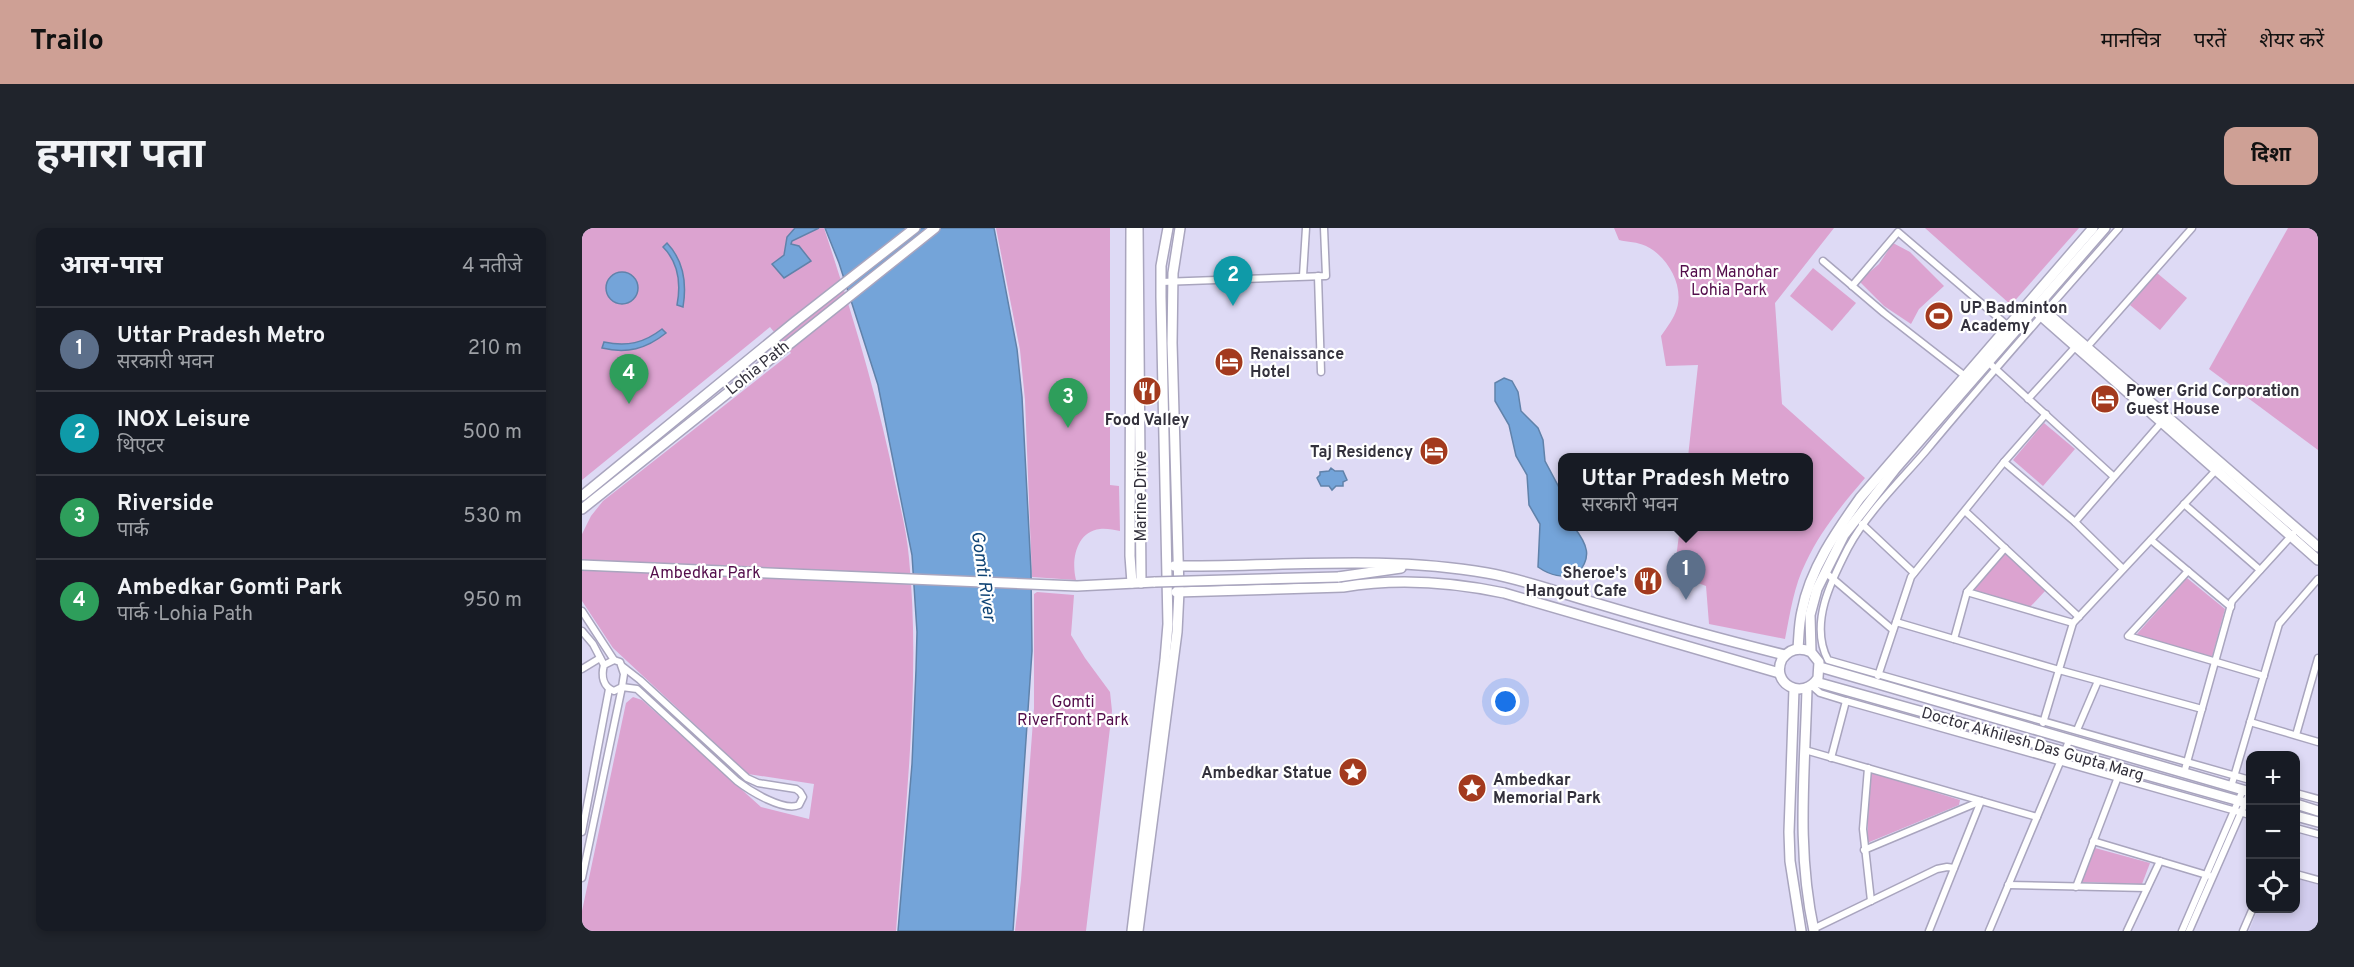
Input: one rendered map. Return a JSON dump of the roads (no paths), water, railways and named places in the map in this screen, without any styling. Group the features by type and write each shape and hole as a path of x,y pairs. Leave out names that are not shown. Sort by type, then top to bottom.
{"street":[{"name":"Lohia Path","path":"582,496 796,321 915,228"},
{"name":"Lohia Path","path":"582,509 935,228"},
{"name":"Marine Drive","path":"1131,228 1130,556 1137,583"},
{"name":"Marine Drive","path":"1137,583 1138,228"},
{"path":"1132,931 1166,660 1168,624 1161,266 1168,228"},
{"path":"1138,931 1177,632 1179,567 1173,370 1173,281 1180,228"},
{"path":"1302,276 1306,228"},
{"path":"1161,282 1326,276 1323,228"},
{"path":"1954,868 1937,869 1814,930 1804,882 1802,855 1805,750 1812,686 1820,668 1819,662 1811,652 1810,615 1817,589 1825,572 1844,535 1856,518 1988,362 2093,228"},
{"path":"1798,649 1802,611 1810,585 1840,526 1860,498 2008,326 2033,306 2105,228"},
{"path":"2119,228 1996,369 1848,547 1823,605 1820,627 1822,649 1828,660 2246,779"},
{"path":"2028,399 2192,228"},
{"path":"1852,286 1898,232 2008,326"},
{"path":"1823,261 1965,376"},
{"path":"1318,276 1321,372"},
{"path":"2033,306 2294,532 2318,548"},
{"path":"2081,346 2161,423 2219,467"},
{"path":"1988,362 2113,476"},
{"path":"1875,685 1911,577 2046,414"},
{"path":"2075,522 2161,423"},
{"path":"2004,462 2075,522 2123,569"},
{"path":"2040,733 2073,623 2219,467"},
{"path":"2184,504 2260,570"},
{"path":"1965,510 2079,617"},
{"path":"1856,518 1914,573"},
{"path":"2294,532 2318,560"},
{"path":"2184,773 2232,601 2294,532"},
{"path":"2151,540 2231,607"},
{"path":"1954,639 1967,592 2005,548"},
{"path":"1166,566 1327,564 1366,561 1489,573 1685,630 1785,655"},
{"path":"582,565 1077,586 1338,577 1428,566"},
{"path":"2188,571 2127,636 2264,676"},
{"path":"1825,572 1893,630"},
{"path":"1338,577 1366,583"},
{"path":"2231,787 2279,624 2318,579"},
{"path":"1167,592 1343,587 1366,583 1447,584 1487,589 1779,673"},
{"path":"1967,592 2073,623"},
{"path":"582,611 614,660 747,778 759,783 796,789 801,792 802,802 790,808 753,793 637,689 622,687 614,691 609,689"},
{"path":"1896,622 2202,710"},
{"path":"582,631 600,658 603,665 602,677 609,689 582,832"},
{"path":"1811,652 1798,649 1785,655 1780,663 1779,673 1784,683 1794,689 1812,686"},
{"path":"582,669 600,658"},
{"path":"2296,735 2318,658"},
{"path":"603,665 614,660"},
{"path":"582,878 622,687 624,674 622,666"},
{"name":"Doctor Akhilesh Das Gupta Marg","path":"1820,668 2246,791"},
{"path":"2077,730 2098,681"},
{"path":"1812,686 1820,693 1846,701 2246,814"},
{"name":"Doctor Akhilesh Das Gupta Marg","path":"1812,686 2065,751 2246,802"},
{"path":"1794,689 1789,832 1790,861 1802,931"},
{"path":"2309,689 2318,691"},
{"path":"1832,758 1846,701"},
{"path":"659,708 664,702"},
{"path":"2250,722 2318,742"},
{"path":"1989,931 2069,741"},
{"path":"1805,750 2037,817"},
{"path":"1868,768 1863,829 1871,901"},
{"path":"2076,886 2118,777"},
{"path":"2300,794 2318,799"},
{"path":"1864,849 1981,801"},
{"path":"1929,931 1981,801"},
{"path":"2182,931 2239,812 2246,802"},
{"path":"2298,805 2318,811"},
{"path":"2300,817 2318,822"},
{"path":"2300,829 2318,834"},
{"path":"2093,841 2210,876"},
{"path":"2127,931 2160,861"},
{"path":"2300,875 2318,880"},
{"path":"2189,931 2210,876"},
{"path":"2008,885 2147,888"},
{"path":"2243,931 2251,913"}],"water":[{"path":"795,228 819,228 792,241 791,244 799,246 811,261 784,278 772,264 784,255 787,237"},
{"name":"Gomti River","path":"825,228 994,228 1017,349 1022,397 1031,571 1032,651 1013,931 898,931 912,764 916,670 917,632 912,555 878,385 839,263"},
{"path":"667,243 677,257 683,273 685,289 683,307 677,305 678,274 663,247"},
{"path":"622,272 633,277 638,288 633,299 622,304 611,299 606,288 611,277"},
{"path":"662,329 666,333 636,349 602,348 604,342 628,344 642,341"},
{"path":"1504,378 1512,381 1518,392 1521,411 1538,428 1543,440 1545,461 1558,485 1558,531 1577,531 1585,545 1587,556 1577,574 1557,575 1538,567 1540,524 1529,505 1527,475 1516,456 1509,425 1495,401 1495,383"},
{"path":"1331,468 1335,471 1343,471 1347,480 1343,482 1343,486 1336,486 1332,490 1329,486 1321,486 1317,478 1320,472 1329,471"}],"place":[{"name":"INOX Leisure","path":"1233,306"},
{"name":"UP Badminton Academy","path":"1939,316"},
{"name":"Renaissance Hotel","path":"1229,362"},
{"name":"Food Valley","path":"1147,391"},
{"name":"Power Grid Corporation Guest House","path":"2105,399"},
{"name":"Ambedkar Gomti Park","path":"629,404"},
{"name":"Riverside","path":"1068,428"},
{"name":"Taj Residency","path":"1434,451"},
{"name":"Sheroe's Hangout Cafe","path":"1648,581"},
{"name":"Uttar Pradesh Metro","path":"1686,600"},
{"name":"Ambedkar Statue","path":"1353,772"},
{"name":"Ambedkar Memorial Park","path":"1472,788"}],"park label":[{"name":"Ram Manohar Lohia Park","path":"1729,280"},
{"name":"Ambedkar Park","path":"705,572"},
{"name":"Gomti RiverFront Park","path":"1073,710"}]}
